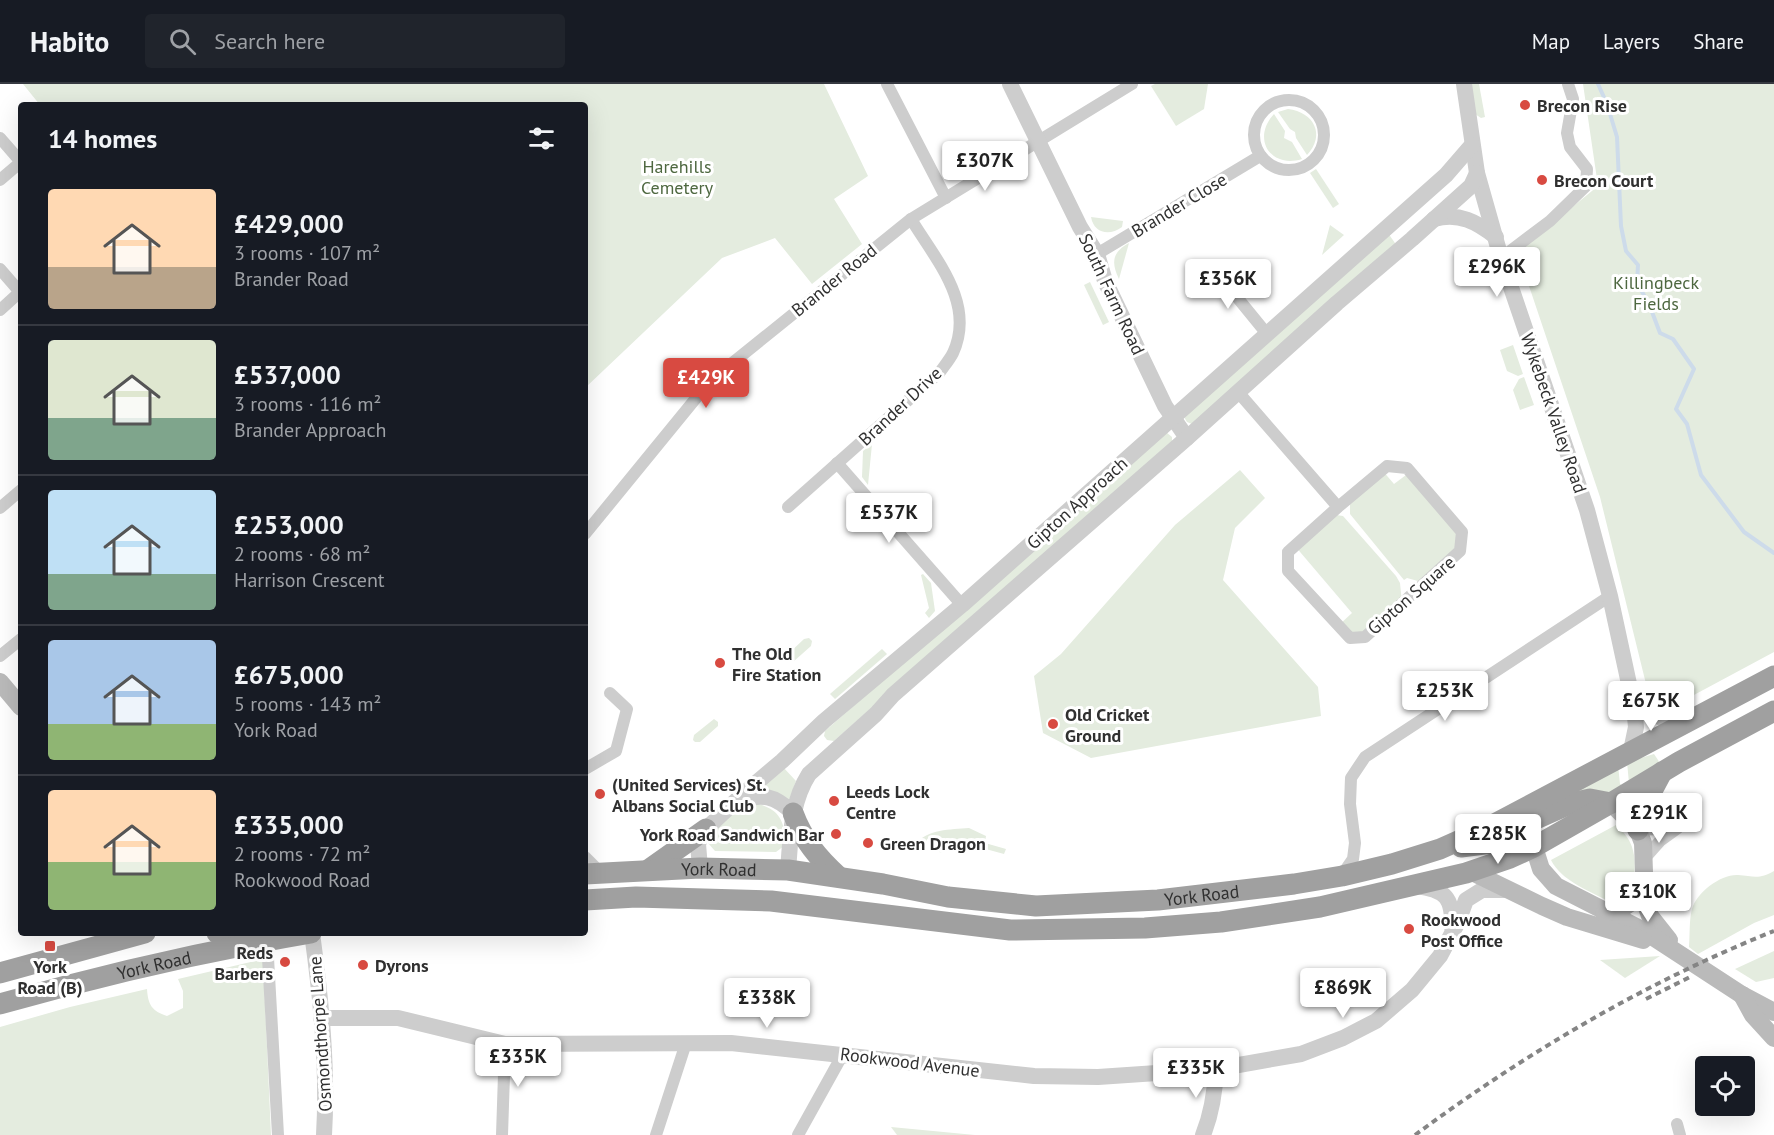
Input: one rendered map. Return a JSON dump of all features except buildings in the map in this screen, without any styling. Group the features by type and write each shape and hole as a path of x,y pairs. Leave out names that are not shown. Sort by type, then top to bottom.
{"highway":[{"name":"York Road","path":"593,873 700,868 788,870 948,897 1036,906 1158,900 1342,876 1440,849 1485,829 1774,676"},
{"name":"York Road","path":"588,900 636,897 771,901 1010,930 1134,928 1221,922 1337,904 1473,872 1534,847 1662,771 1774,711"},
{"path":"1638,830 1645,804 1662,771"},
{"path":"1534,847 1536,819 1547,796"},
{"path":"1440,849 1492,843 1572,803 1590,799 1611,803"},
{"path":"793,813 809,846 839,877"},
{"path":"648,870 706,829"},
{"path":"700,868 707,881 726,898"},
{"path":"771,901 788,870"},
{"name":"York Road","path":"0,973 134,936"},
{"path":"231,936 259,942"},
{"name":"York Road","path":"0,1004 72,983 294,936"}],"main road":[{"path":"0,682 18,703"},
{"path":"1611,803 1638,830 1643,843 1645,902 1650,916 1677,953"},
{"path":"1534,847 1541,869 1556,886 1644,931 1742,995 1774,1012"},
{"path":"1473,872 1567,917 1677,953"},
{"path":"1567,917 1609,912 1630,906 1638,896 1644,882"},
{"path":"1742,995 1753,1015 1774,1038"}],"street":[{"path":"887,84 946,198"},
{"name":"South Farm Road","path":"1010,84 1080,226 1097,254 1105,280 1172,418 1187,438"},
{"name":"Brander Road","path":"588,530 711,381 910,219 1132,84"},
{"name":"Wykebeck Valley Road","path":"1464,84 1477,173 1501,258 1587,510 1610,596 1634,707 1636,727 1631,752"},
{"path":"1501,258 1550,221 1586,186 1587,169 1570,147 1567,133 1573,99 1568,84"},
{"path":"1283,100 1295,100 1306,104 1316,112 1325,134 1318,156 1309,165 1299,170 1278,169 1268,164 1260,156 1255,146 1254,128 1262,112 1271,104 1283,100"},
{"path":"0,138 18,159"},
{"name":"Gipton Approach","path":"706,829 824,721 962,605 1446,175 1472,144"},
{"name":"Brander Close","path":"1097,254 1260,156"},
{"path":"0,180 18,165"},
{"name":"Gipton Approach","path":"788,870 793,813 809,774 876,714 893,695 1471,186 1477,173"},
{"path":"1433,219 1463,217 1476,222 1496,237"},
{"name":"Brander Drive","path":"788,507 940,372 953,354 960,333 960,312 955,291 910,219"},
{"path":"0,269 18,290"},
{"path":"1246,287 1236,296 1268,334"},
{"path":"0,310 18,294"},
{"path":"1238,392 1338,507"},
{"path":"837,463 962,605"},
{"name":"Gipton Square","path":"1387,466 1407,468 1462,532 1460,552 1365,637 1350,638 1288,571 1288,552 1338,507 1387,466"},
{"path":"2,502 18,492"},
{"path":"1342,876 1354,854 1355,843 1350,804 1351,778 1365,757 1610,596"},
{"path":"0,656 18,641"},
{"path":"588,767 616,751 627,709 610,693"},
{"path":"1634,707 1680,725"},
{"path":"738,799 759,795 769,796 793,813"},
{"path":"1638,830 1678,828 1660,841 1644,859"},
{"path":"700,868 698,844 706,829"},
{"path":"1416,886 1432,888 1444,894 1453,914 1452,934"},
{"name":"Rookwood Avenue","path":"321,1018 398,1018 505,1044 731,1043 1034,1076 1098,1077 1216,1069 1301,1054 1376,1022 1412,990 1440,956 1466,900 1473,894 1491,889 1508,890"},
{"name":"Osmondthorpe Lane","path":"312,936 321,1018 324,1135"},
{"path":"259,942 278,1135"},
{"path":"656,1135 686,1043"},
{"path":"502,1135 505,1044"},
{"path":"798,1135 843,1054"},
{"path":"1203,1135 1211,1116 1216,1069"}],"green space":[{"name":"Harehills Cemetery","path":"23,84 824,84 868,176 834,199 862,244 812,284 775,238 722,258 588,385 588,102 38,102"},
{"path":"1155,84 1208,84 1204,109 1176,126 1151,86"},
{"path":"1469,84 1479,84 1485,117 1481,118 1475,114"},
{"name":"Killingbeck Fields","path":"1583,84 1774,84 1774,652 1679,703 1660,700 1647,688 1600,497 1528,283 1520,250 1598,186"},
{"path":"1288,109 1305,115 1314,126 1316,140 1307,155 1296,138 1295,132 1290,129 1278,112"},
{"path":"1274,114 1285,131 1284,138 1292,142 1302,159 1281,160 1268,150 1264,133"},
{"path":"1316,169 1339,204 1333,208 1310,173"},
{"path":"1091,217 1123,221 1122,227 1113,232 1103,232 1095,227"},
{"path":"1330,225 1344,235 1322,255"},
{"path":"1388,233 1397,246 1192,424 1187,422 1184,417"},
{"path":"1129,243 1119,279 1114,263 1116,254"},
{"path":"1090,282 1109,322 1103,325 1084,285"},
{"path":"1513,345 1523,374 1518,376 1507,371 1500,350"},
{"path":"1524,377 1534,405 1520,410 1513,390 1519,379"},
{"path":"1166,432 1172,437 1172,442 834,741 827,740 824,736 825,731"},
{"path":"872,444 868,485 862,477 863,451"},
{"path":"1240,470 1265,498 1235,528 1223,580 1318,687 1321,716 1091,758 1043,733 1034,676 1061,654 1175,525"},
{"path":"1382,470 1394,484 1410,472 1462,532 1460,551 1425,583 1407,578 1404,580 1350,514 1350,497"},
{"path":"1330,514 1343,516 1400,583 1402,603 1365,637 1350,638 1339,625 1352,613 1295,546"},
{"path":"923,574 931,583 935,611 929,618 925,613 929,608 921,575"},
{"path":"809,638 812,641 811,646 793,662 787,661 787,655 804,639"},
{"path":"882,649 887,654 835,699 830,694"},
{"path":"714,719 718,722 718,726 700,742 695,742 694,735"},
{"path":"1654,754 1660,763 1629,783 1627,762"},
{"path":"1618,765 1620,784 1623,786 1610,793 1559,797"},
{"path":"783,767 796,781 788,803 752,793"},
{"path":"755,803 770,809 780,818 784,830 784,846 776,852 715,851 708,843 710,831 741,805"},
{"path":"1616,825 1632,847 1634,874 1628,891 1623,896 1615,900 1606,900 1568,879 1551,860"},
{"path":"969,828 986,836 985,843 1006,849 1004,854 949,839 944,853 939,852 942,842 927,839 925,848 915,845 926,835"},
{"path":"1774,871 1774,915 1754,923 1698,954 1689,947 1692,909 1699,896 1710,885 1731,875 1752,877"},
{"path":"1774,951 1774,978 1756,982 1735,969"},
{"path":"1660,956 1625,978 1600,960"},
{"path":"263,959 271,1135 0,1135 0,1027 70,1007 147,989 152,1007 167,1016 183,1008 183,991 178,979"},
{"path":"891,1127 975,1135 897,1135"}],"waterway":[{"path":"1598,84 1617,137 1621,226 1626,251 1638,265 1637,283 1649,304 1660,333 1673,339 1694,369 1676,409 1687,424 1701,475 1744,532 1774,553"}],"railway":[{"path":"1415,1135 1500,1076 1588,1021 1680,973 1774,931"},
{"path":"1646,999 1692,976"}],"place":[{"name":"Brecon Rise","path":"1525,105"},
{"name":"Brecon Court","path":"1542,180"},
{"name":"The Old Fire Station","path":"720,663"},
{"name":"Old Cricket Ground","path":"1053,724"},
{"name":"(United Services) St. Albans Social Club","path":"600,794"},
{"name":"Leeds Lock Centre","path":"834,801"},
{"name":"York Road Sandwich Bar","path":"836,834"},
{"name":"Green Dragon","path":"868,843"},
{"name":"Rookwood Post Office","path":"1409,929"},
{"name":"York Road (B)","path":"50,946"},
{"name":"Reds Barbers","path":"285,962"},
{"name":"Dyrons","path":"363,965"}]}
